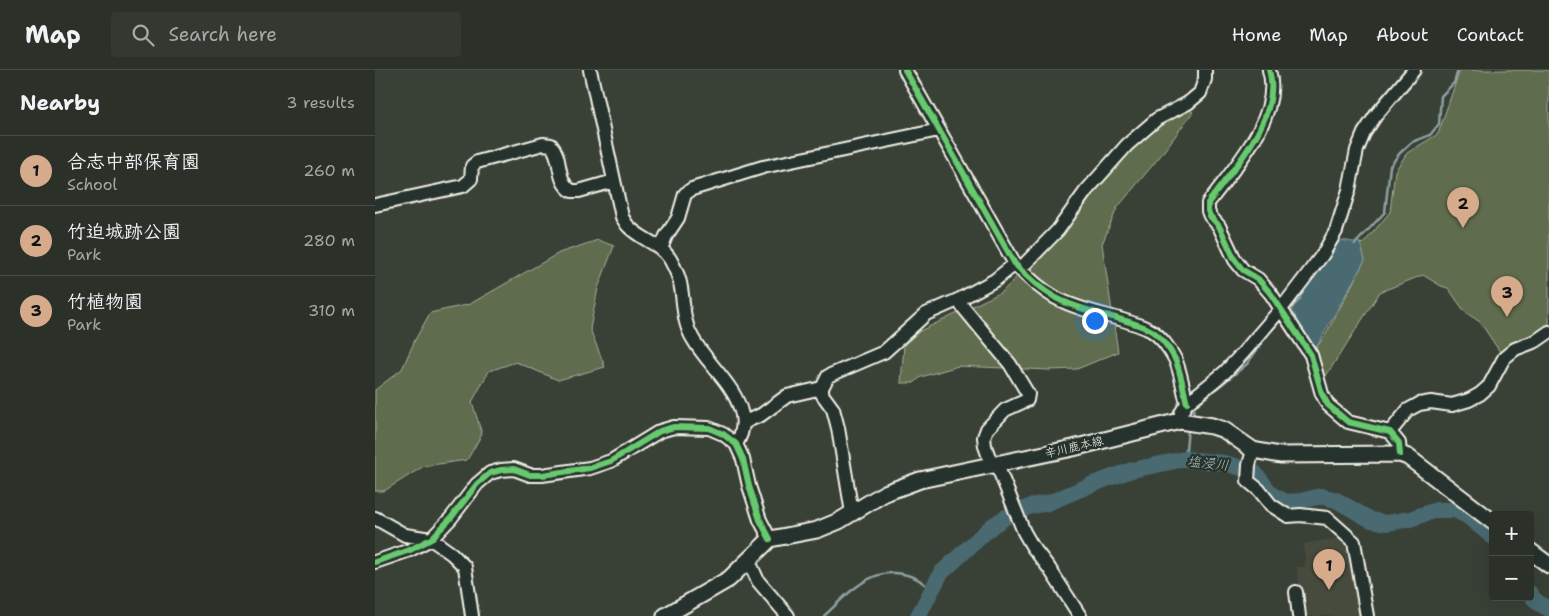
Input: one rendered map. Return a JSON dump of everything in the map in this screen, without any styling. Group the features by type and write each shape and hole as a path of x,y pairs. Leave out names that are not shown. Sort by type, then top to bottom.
{"main road":[{"name":"辛川鹿本線","path":"770,539 817,530 839,521 899,486 920,480 1187,422 1224,430 1251,458 1280,455 1400,454"},
{"path":"1400,454 1408,457 1489,519"},
{"path":"665,616 729,579 770,539"},
{"path":"1534,554 1549,565"}],"street":[{"path":"590,70 623,217 629,227 661,249 669,258 676,272 681,287 686,324 692,339 733,394 741,408 743,424 736,444"},
{"path":"905,70 1017,266 1056,298 1094,313 1152,331 1164,343 1175,360 1187,403"},
{"path":"852,513 838,428 833,409 822,394 822,388 828,376 884,352 926,314 961,299 1017,266 1058,230 1086,192 1127,145 1157,119 1188,104 1199,93 1205,79 1205,70"},
{"path":"1269,70 1272,80 1272,93 1258,134 1208,204 1207,211 1219,226 1235,260 1243,270 1259,279 1311,355 1327,405 1347,422 1390,432 1399,443 1400,454"},
{"path":"1187,422 1181,413 1187,403 1225,372 1243,353 1281,309 1323,254 1336,231 1349,190 1357,150 1364,132 1375,115 1414,70"},
{"path":"661,249 666,236 678,218 685,194 693,188 763,167 939,130"},
{"path":"375,205 463,186 471,180 472,166 477,162 543,144 551,145 556,151 563,182 572,191 579,191 614,181"},
{"path":"961,299 962,306 1011,364 1028,394 1027,400 1005,410 987,429 984,437 985,446 1032,546 1049,568 1080,616"},
{"path":"1390,432 1408,410 1419,404 1431,402 1452,405 1469,400 1480,394 1489,386 1504,358 1515,349 1549,332"},
{"path":"743,424 761,415 787,396 822,388"},
{"path":"375,562 410,550 431,539 451,518 477,484 490,473 514,469 530,475 542,475 590,468 611,461 660,431 674,427 709,428 723,434 736,444 743,459 760,520 770,539"},
{"path":"1251,458 1248,481 1259,490 1271,505 1287,516 1300,515 1327,518 1354,542 1367,616"},
{"path":"375,518 405,535 431,539 452,554 465,567 472,616"},
{"path":"749,561 761,585 788,616"},
{"path":"1296,592 1299,616"}],"shaded area":[{"path":"1344,537 1352,545 1363,616 1303,616 1297,567 1306,567 1303,544"}],"green space":[{"path":"1460,70 1549,70 1549,331 1504,358 1480,322 1465,312 1448,288 1423,275 1380,292 1324,379 1316,348 1325,336 1365,260 1360,243 1363,244 1390,212 1395,171 1407,153 1438,134"},
{"path":"1181,105 1193,112 1161,155 1117,208 1102,244 1118,352 1077,369 1049,370 958,366 921,377 914,383 901,383 904,345 920,331 1002,292 1080,212 1102,176 1130,145"},
{"path":"598,240 614,246 598,288 590,329 605,367 558,380 516,362 489,371 472,402 482,434 467,460 424,466 384,491 375,491 375,390 402,369 430,313 470,304 559,253"}],"water":[{"path":"1340,240 1360,243 1365,260 1316,348 1290,312"}],"waterway":[{"path":"1355,244 1385,212 1390,166 1412,142 1430,135 1439,124 1441,96 1454,83 1458,70"},
{"path":"1288,311 1300,299"},
{"path":"1192,416 1195,406 1247,364 1281,319"},
{"path":"1185,459 1188,429"},
{"name":"塩浸川","path":"918,616 941,573 992,526 1006,517 1031,506 1048,503 1132,470 1185,459 1224,463 1249,470 1255,473 1272,495 1286,502 1301,501 1321,496 1336,500 1371,520 1387,523 1410,519 1436,510 1455,510 1467,516 1489,534"},
{"path":"824,616 853,589 875,576 886,573 899,573 913,577 932,590"},
{"name":"塩浸川","path":"1534,598 1549,609"}],"cycle path":[{"path":"905,70 1015,264 1024,274 1056,298 1079,308 1139,325 1157,335 1168,347 1175,359 1187,403"},
{"path":"1269,70 1271,88 1269,105 1262,123 1242,158 1208,203 1208,211 1219,226 1235,260 1243,270 1258,279 1271,294 1311,355 1322,394 1328,405 1348,422 1390,432 1399,443 1400,454"},
{"path":"375,562 410,550 431,539 451,518 477,484 490,473 514,469 530,475 542,475 590,468 611,461 660,431 674,427 709,428 723,434 736,444 743,459 760,520 770,539"}],"place":[{"name":"竹迫城跡公園","path":"1463,228"},
{"name":"竹植物園","path":"1507,317"},
{"name":"合志中部保育園","path":"1329,590"}]}
